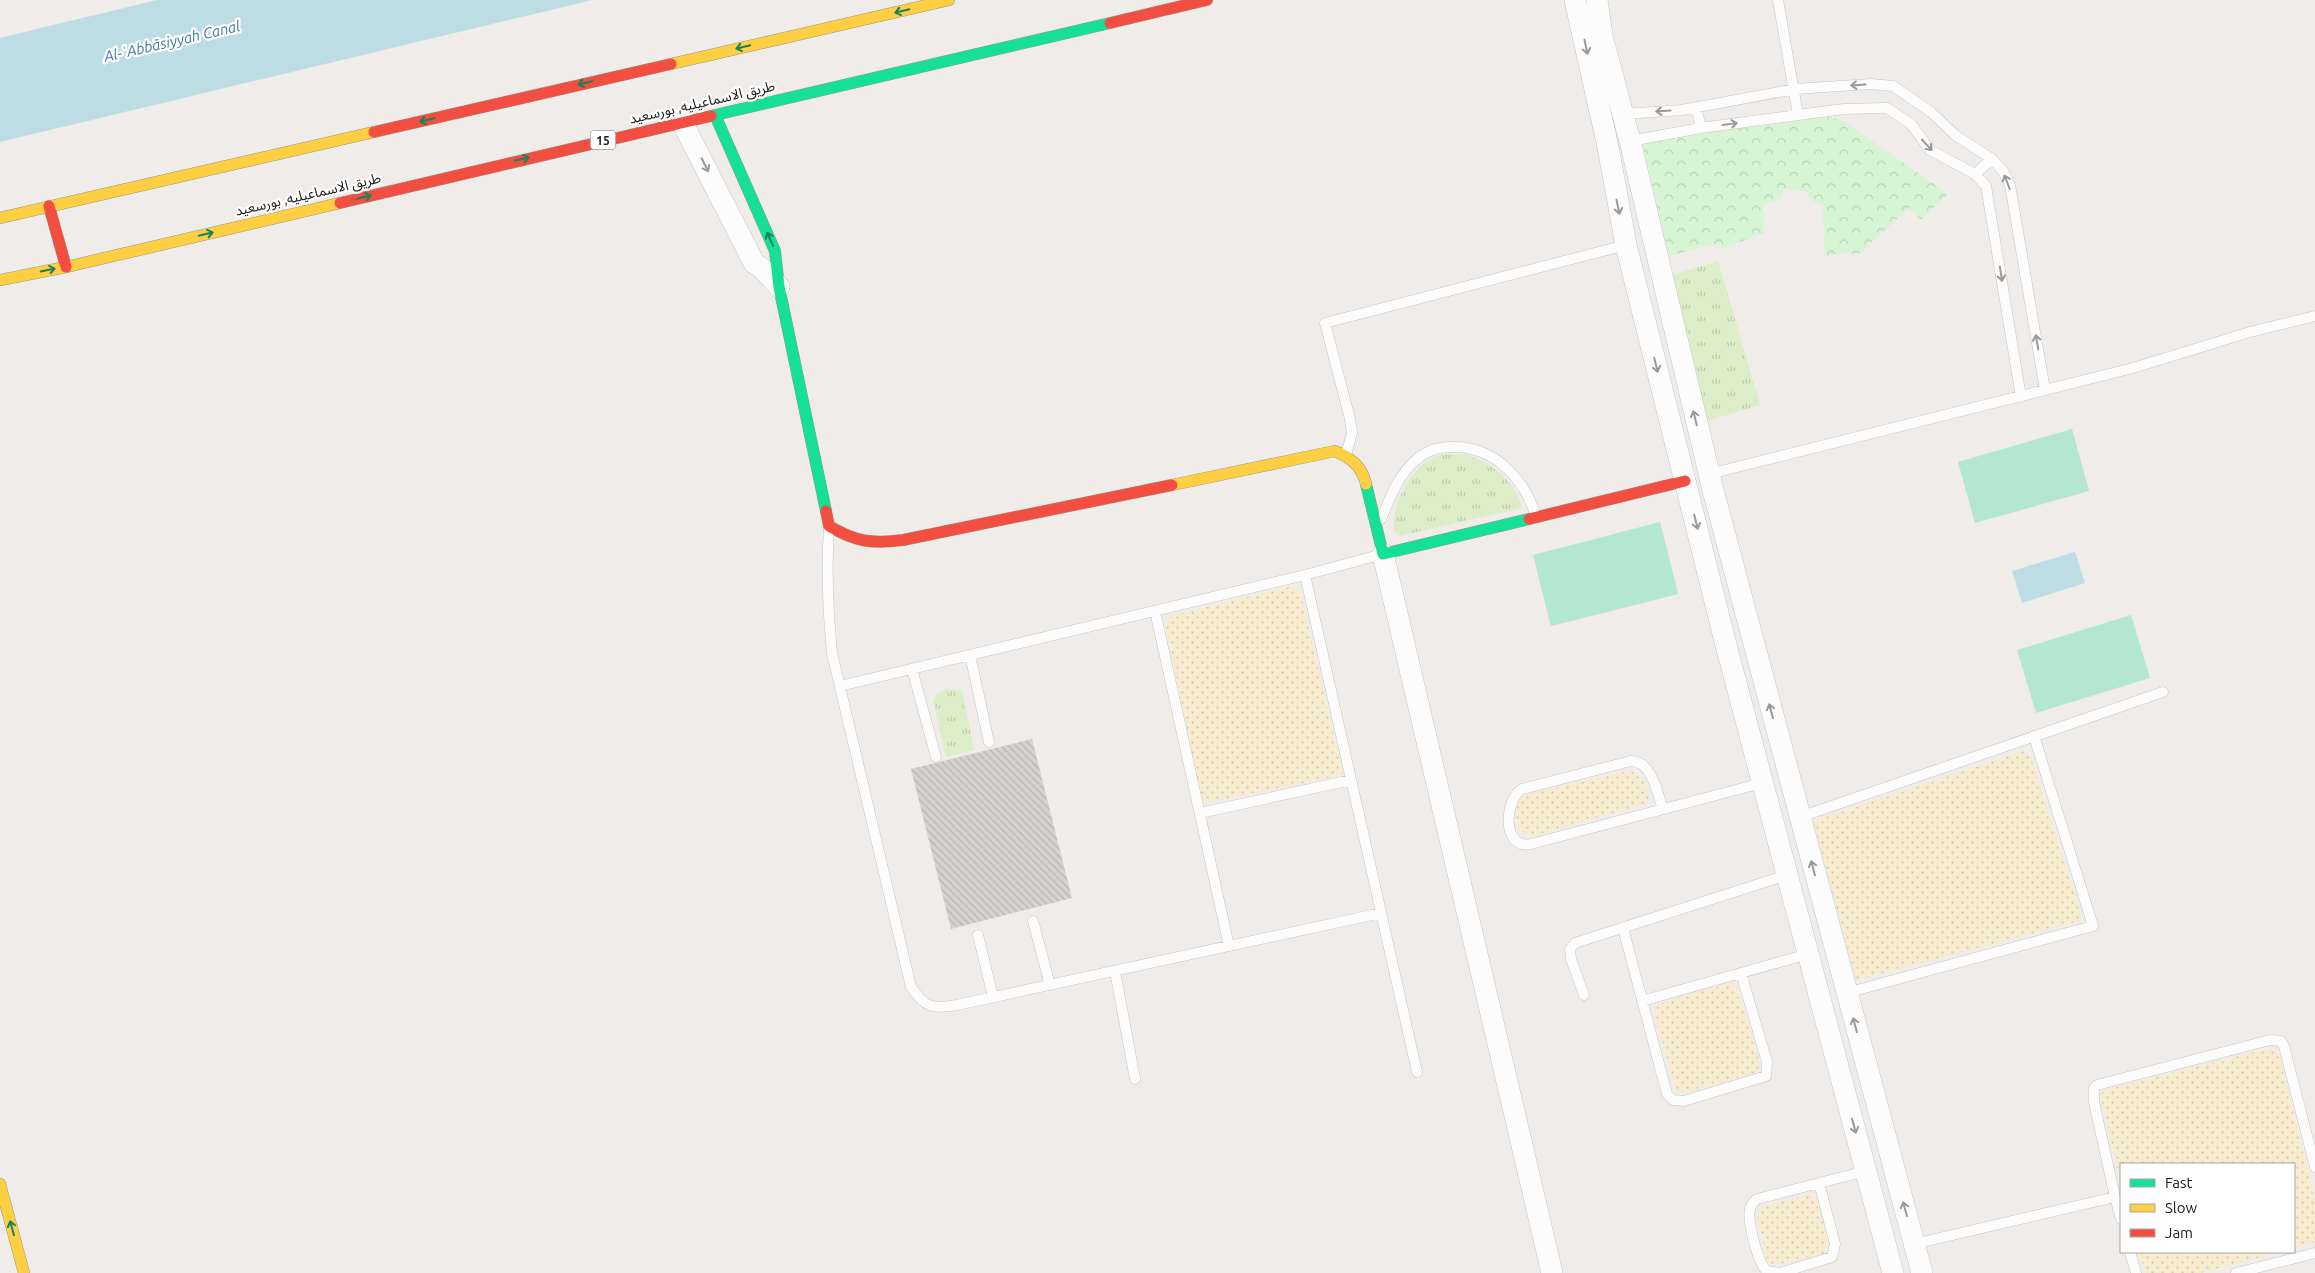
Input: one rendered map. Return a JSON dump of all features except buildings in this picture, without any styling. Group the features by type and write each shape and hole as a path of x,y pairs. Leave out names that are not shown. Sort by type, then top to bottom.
{"main road":[{"path":"0,218 949,0"},
{"name":"طريق الاسماعيليه, بورسعيد","path":"0,280 66,267 1207,0"},
{"path":"715,115 775,251 778,287 829,526 846,537 870,545 903,540 1335,451 1352,459 1364,475 1383,554 1685,480"},
{"path":"49,206 66,267"},
{"path":"0,1184 24,1273"}],"street":[{"path":"1575,0 1608,146 1626,245 1727,649 1893,1273"},
{"path":"1597,0 1602,36 1624,114 1709,474 1922,1273"},
{"path":"682,122 754,264 764,270 778,287"},
{"path":"1608,146 1630,141"},
{"path":"1685,480 1709,474"},
{"path":"1685,480 1709,474"},
{"path":"1383,554 1552,1273"},
{"path":"1727,649 1753,642"},
{"path":"1762,783 1789,775"},
{"path":"1886,1249 1914,1244"}],"lane":[{"path":"1778,0 1798,115"},
{"path":"1624,114 1696,107 1795,89 1871,84 1893,86 1930,112 1955,135 1992,159 2003,171 2010,185 2045,390"},
{"path":"1696,107 1701,128"},
{"path":"1630,141 1701,128 1844,109 1888,108 1911,124 1930,150 1975,174 1986,186 2020,397"},
{"path":"1975,174 1992,159"},
{"path":"1346,456 1352,433 1350,419 1324,322 1626,245"},
{"path":"1709,474 2133,368 2250,332 2315,316"},
{"path":"1377,529 1398,481 1406,470 1416,459 1427,452 1435,448 1448,447 1471,448 1484,452 1498,460 1512,472 1527,493 1536,518"},
{"path":"829,526 827,564 828,607 832,653 911,987 919,999 930,1007 942,1008 1381,913"},
{"path":"840,686 1305,575 1383,554"},
{"path":"1305,575 1417,1072"},
{"path":"1155,611 1229,946"},
{"path":"970,655 989,742"},
{"path":"912,669 936,757"},
{"path":"1800,817 2163,692"},
{"path":"1846,993 2093,926 2034,736"},
{"path":"1663,809 1648,770 1640,762 1631,761 1522,789 1511,802 1508,815 1515,839 1523,844 1529,844 1663,809 1762,783"},
{"path":"1200,813 1351,780"},
{"path":"1584,995 1571,958 1572,946 1787,875"},
{"path":"1033,921 1050,985"},
{"path":"1623,928 1670,1098 1684,1101 1762,1079 1766,1076 1768,1068 1741,973"},
{"path":"978,935 993,997"},
{"path":"1642,1001 1808,954"},
{"path":"1115,970 1135,1079"},
{"path":"2120,1215 2094,1102 2094,1088 2097,1085 2270,1040 2281,1041 2284,1046 2315,1167"},
{"path":"1819,1183 1835,1244 1832,1257 1780,1273 1767,1271 1760,1262 1749,1217 1751,1204 1756,1199 1866,1171"},
{"path":"1914,1244 2115,1196"},
{"path":"2130,1253 2136,1273"},
{"path":"2236,1273 2315,1253"}],"green space":[{"path":"1829,117 1845,122 1948,194 1921,220 1909,208 1859,254 1841,253 1824,256 1823,205 1812,201 1805,191 1785,189 1780,200 1763,204 1764,233 1722,249 1718,243 1669,256 1642,141"},
{"path":"1718,261 1760,405 1707,421 1673,275"},
{"path":"2072,429 2089,491 1975,523 1958,462"},
{"path":"1445,454 1462,454 1482,461 1500,473 1513,488 1522,508 1400,536 1394,531 1396,509 1404,488 1411,478 1426,462 1435,457"},
{"path":"1660,522 1678,594 1551,626 1533,555"},
{"path":"2131,615 2150,678 2036,713 2017,650"},
{"path":"946,689 962,691 974,750 946,757 933,700 937,694"}],"sand":[{"path":"1293,586 1299,589 1301,595 1343,775 1205,803 1202,801 1166,627 1167,620 1170,616"},
{"path":"2023,751 2031,758 2082,916 2080,921 1856,980 1814,824 1816,820"},
{"path":"1628,771 1637,774 1645,782 1649,796 1645,804 1532,836 1525,834 1517,824 1515,818 1517,805 1526,795"},
{"path":"1729,983 1735,984 1737,988 1760,1064 1757,1072 1686,1093 1676,1090 1654,1012 1658,1004"},
{"path":"2262,1050 2274,1051 2279,1055 2315,1200 2315,1242 2295,1248 2295,1163 2120,1163 2120,1179 2101,1099 2101,1093 2105,1090"},
{"path":"1808,1195 1813,1196 1816,1201 1825,1228 1827,1243 1824,1254 1779,1264 1770,1264 1767,1262 1757,1215 1763,1206"},
{"path":"2139,1253 2276,1253 2200,1273 2145,1273"}],"water":[{"name":"Al-ʿAbbāsiyyah Canal","path":"157,0 592,0 0,142 0,38"},
{"path":"2075,552 2085,583 2022,603 2012,571"}],"traffic: fast":[{"path":"711,116 1110,23"},
{"path":"715,115 775,251 779,287 826,511"},
{"path":"1366,484 1383,554 1529,519"}],"traffic: slow":[{"path":"671,64 949,0"},
{"path":"0,218 374,132"},
{"path":"0,280 66,267 340,203"},
{"path":"1172,485 1335,451 1359,467 1366,484"},
{"path":"0,1184 24,1273"}],"traffic: jam":[{"path":"1110,23 1207,0"},
{"path":"374,132 671,64"},
{"path":"340,203 711,116"},
{"path":"49,206 66,267"},
{"path":"1529,519 1685,481"},
{"path":"826,511 829,526 848,536 873,542 892,541 1172,485"}]}
